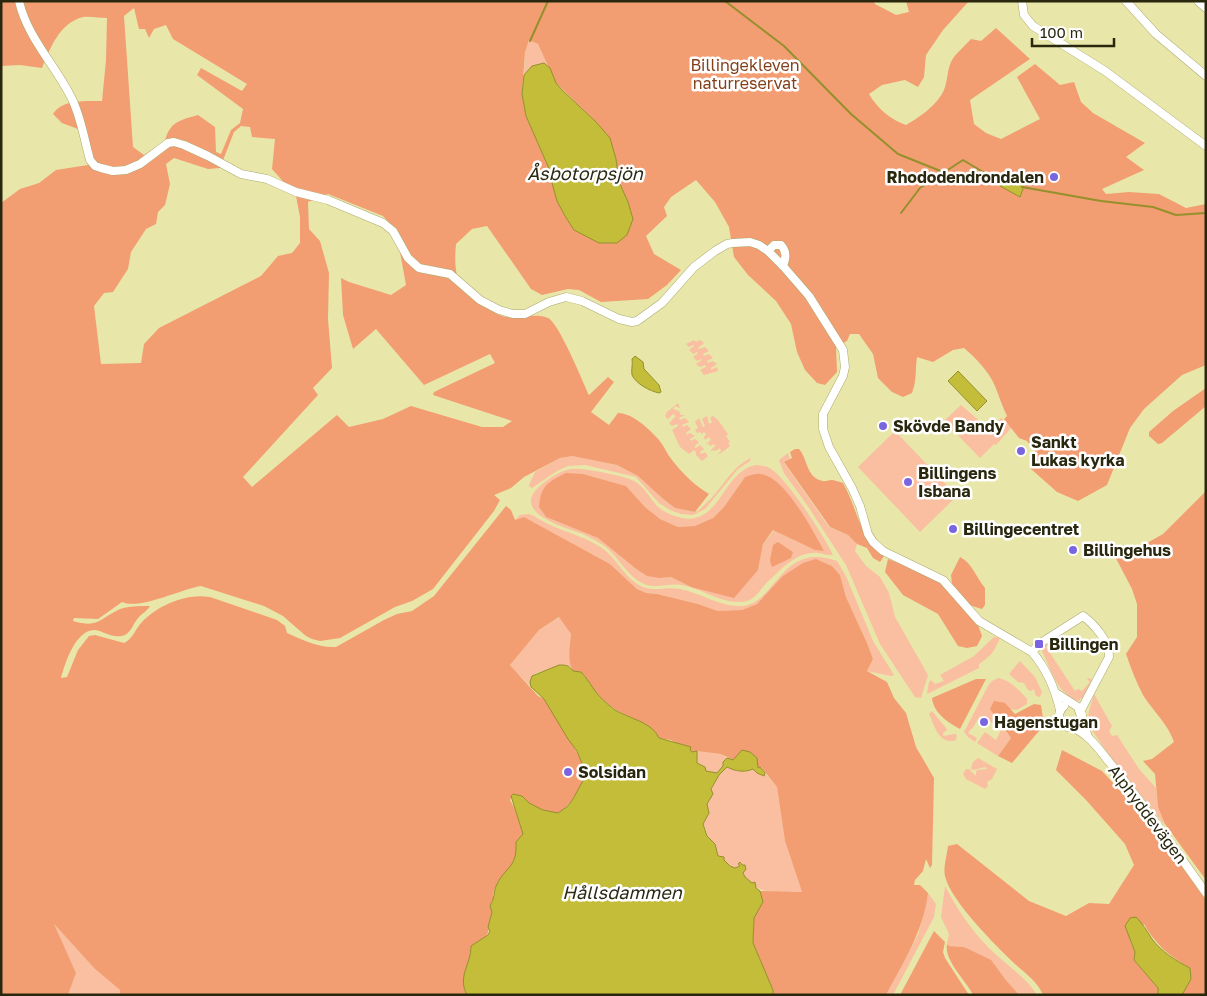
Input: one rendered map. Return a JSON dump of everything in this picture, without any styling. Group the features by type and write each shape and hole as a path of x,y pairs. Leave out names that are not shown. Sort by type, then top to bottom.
{"street":[{"path":"20,1 22,13 31,31 76,107 90,160 95,166 113,171 126,170 140,164 168,144 174,142 184,145 241,174 267,179 296,192 328,200 383,222 393,231 414,264 426,270 450,274 480,300 507,313 525,314 549,302 566,297 582,301 619,319 637,322 662,303 694,267 724,246 750,242 768,251 784,266 809,296 843,350 845,367 840,384 823,414 823,429 829,447 852,488 868,534 873,542 883,551 943,580 974,616 985,625 1032,652 1038,659 1056,693 1061,722 1067,727 1072,727 1079,723 1092,687 1106,663 1109,651 1107,644 1089,620 1083,616 1039,644 1032,652"},
{"path":"1022,1 1024,15 1033,26 1105,71 1206,146"},
{"path":"1126,1 1156,34 1206,76"},
{"path":"1198,1 1206,8"},
{"path":"768,251 774,245 781,245 785,250 784,266"},
{"path":"1056,693 1078,707 1082,713"},
{"path":"1060,710 1065,705 1071,704"},
{"name":"Alphyddevägen","path":"1082,713 1088,737"},
{"name":"Alphyddevägen","path":"1072,727 1088,737 1164,832 1206,893"}],"shaded area":[{"path":"529,40 538,44 550,68 544,63 532,66 524,75 525,52"},
{"path":"694,340 696,342 700,340 704,343 698,348 705,347 709,351 703,354 704,356 709,354 713,358 707,361 708,363 713,361 717,364 711,370 717,367 718,371 704,375 700,370 706,367 705,365 700,367 696,364 702,360 697,361 693,357 698,353 693,354 689,350 693,345 689,347 686,344"},
{"path":"678,403 680,408 675,406 673,409 679,411 681,415 685,415 679,418 680,420 685,418 689,422 682,425 683,427 687,425 691,429 686,433 687,435 690,433 695,436 690,439 691,441 695,439 699,442 694,447 696,448 700,445 704,449 700,452 701,454 705,452 708,456 702,461 694,450 689,454 680,447 672,430 678,426 677,424 672,426 669,423 676,416 673,414 668,419 665,416 667,412"},
{"path":"961,405 984,425 994,426 1001,418 1012,427 996,445 994,444 980,458 944,421"},
{"path":"707,416 709,424 712,422 710,418 713,416 728,434 726,436 730,446 717,455 721,451 720,448 711,451 715,446 714,444 710,446 708,443 706,445 706,444 711,440 709,437 705,440 704,437 702,439 706,434 704,432 702,434 700,432 697,433 695,430 698,428 695,422 699,418 703,427 705,426 702,419"},
{"name":"Billingens Isbana","path":"895,431 957,496 920,532 858,467"},
{"path":"788,453 790,459 784,463 829,527 848,535 857,544 855,551 866,566 880,577 889,593 895,617 928,675 921,698 915,697 880,644 846,565 784,473 779,460"},
{"path":"572,456 617,465 638,476 675,508 695,512 711,498 735,469 751,458 750,461 738,469 705,509 693,515 681,514 659,503 636,477 585,465 568,466 532,488 530,487 529,485 535,472 560,458"},
{"path":"756,465 764,466 778,475 805,509 833,555 812,553 797,558 779,571 753,598 743,602 724,600 681,585 653,586 644,584 632,576 603,545 586,535 546,519 532,506 531,499 543,483 562,472 571,469 584,469 603,472 634,481 665,512 680,518 690,519 704,514 712,508 731,482 746,468","holes":["583,474 626,486 645,507 660,519 678,527 695,526 713,518 724,507 745,477 815,550 774,530 763,544 758,570 691,587 671,577 660,578 635,568 598,538 546,517 539,507"]},
{"path":"529,514 600,547 611,556 632,580 641,586 652,589 680,589 730,605 751,604 762,597 780,576 802,559 817,557 837,561 846,576 873,641 894,675 867,671 873,659 846,597 840,575 832,566 816,559 757,604 742,610 718,611 698,604 646,593 637,589 610,564 524,517 515,520 520,515"},
{"path":"560,617 571,634 571,667 566,665 536,673 531,679 531,687 510,665 539,630"},
{"path":"994,637 1000,638 996,647 979,664 979,668 927,694 931,680 935,684 944,681 940,675 974,656"},
{"path":"1048,643 1049,645 1046,647 1075,691 1078,689 1082,691 1090,682 1087,679 1092,680 1083,699 1081,698 1079,701 1072,698 1060,688 1042,651"},
{"path":"1020,661 1035,677 1042,692 1040,697 1036,696 1034,689 1028,690 1024,683 1018,682 1009,674"},
{"path":"998,678 1010,683 1017,689 1027,699 1027,704 1017,710 1010,709 1005,703 999,723 1011,738 998,756 977,743 985,732 996,740 1002,728 980,716 968,733 977,738 975,742 964,732 988,686"},
{"path":"1094,694 1112,726 1109,731 1112,736 1117,735 1139,769 1156,788 1158,807 1165,824 1106,751 1092,730 1088,718"},
{"path":"932,711 947,730 943,733 943,736 955,734 957,735 956,740 950,741 942,738 929,714"},
{"path":"697,751 721,754 727,758 717,773 711,773 697,763"},
{"path":"978,758 997,769 992,779 987,782 988,786 985,789 966,779 963,774 966,769 969,769 976,776 977,770 987,769 985,767 971,769 973,762"},
{"path":"727,767 740,770 753,768 763,776 765,773 777,787 785,841 802,892 768,891 754,886 742,873 744,868 741,863 738,868 733,867 724,860 724,857 718,856 715,844 708,837 703,824 709,813 707,804 713,793 711,790 719,775"},
{"path":"945,886 971,927 990,949 1015,971 1037,995 1019,995 1005,979 965,947 949,946 947,944 949,934 941,917"},
{"path":"928,893 936,904 934,917 893,995 886,995 918,935"},
{"path":"53,923 95,969 120,990 120,995 68,995 76,973"}],"green space":[{"name":"Billingekleven naturreservat","path":"1,1 873,1 875,4 896,15 909,12 906,1 969,1 943,30 926,55 924,77 918,87 905,80 882,85 869,94 885,113 906,125 922,115 933,105 944,90 950,63 956,54 971,39 981,41 996,28 1030,59 970,100 974,124 986,133 1001,139 1040,119 1017,77 1035,64 1060,85 1074,82 1081,102 1093,113 1145,143 1126,157 1144,170 1102,189 1106,194 1129,192 1159,194 1186,208 1206,204 1206,365 1182,375 1144,409 1130,428 1107,485 1078,501 1057,492 1031,469 1030,462 1035,451 1027,441 1019,438 1004,419 1007,416 992,381 982,366 964,348 953,350 933,362 917,357 914,388 912,393 903,397 892,392 878,378 873,354 859,334 850,334 847,341 836,347 837,372 825,385 817,383 805,370 797,352 791,324 776,301 748,275 734,257 729,227 715,202 696,180 671,197 664,207 667,216 646,236 654,254 681,270 667,285 648,299 601,302 579,290 568,289 542,295 531,289 487,226 472,229 456,244 455,255 457,275 460,283 464,291 479,304 504,316 539,316 548,318 553,322 589,395 608,377 614,382 591,412 609,425 618,413 624,414 641,423 651,432 661,442 670,458 680,470 693,483 709,494 695,512 675,508 638,476 617,465 572,456 560,458 524,477 511,488 494,495 500,500 494,511 433,589 412,601 395,607 340,638 320,641 312,639 283,616 264,606 201,586 149,601 129,604 122,602 98,619 74,618 73,621 88,624 102,620 121,609 133,606 150,606 137,619 130,631 124,635 114,636 95,630 88,631 82,635 72,648 61,678 67,677 78,650 89,636 95,635 124,643 130,639 142,622 156,610 173,602 192,597 210,597 277,620 285,626 287,633 317,645 336,647 384,620 397,614 412,611 434,596 506,506 511,510 515,520 524,517 610,564 637,589 646,593 698,604 718,611 742,610 757,604 783,576 803,563 816,559 832,566 840,575 846,597 873,659 867,671 887,682 894,698 906,713 916,747 934,778 932,865 930,868 926,859 923,871 915,880 914,885 920,885 928,893 922,921 912,946 886,995 773,995 773,990 753,943 754,918 763,902 760,891 802,892 785,841 777,787 761,767 758,768 754,756 750,752 733,760 721,754 692,752 671,740 659,738 645,724 608,704 596,692 583,673 573,671 569,658 571,634 559,617 539,630 510,665 538,696 544,699 576,750 585,770 585,777 572,800 558,813 540,809 513,794 510,800 524,834 516,842 516,854 512,866 499,881 493,893 491,903 492,915 487,934 483,939 471,946 464,977 467,995 120,995 120,990 95,969 54,924 76,973 68,995 1,995 1,203 20,189 39,183 56,170 88,165 78,129 62,123 53,114 57,109 68,103 102,101 106,60 107,18 83,17 68,25 56,38 42,68 20,65 1,66","holes":["134,8 139,29 145,29 149,38 154,29 166,25 173,39 247,84 242,91 201,68 197,75 243,109 240,123 231,130 221,154 216,152 215,127 198,115 177,122 170,129 165,141 144,155 133,147 124,16","529,40 538,44 556,83 596,122 616,159 619,182 628,202 578,231 574,230 565,216 552,183 551,173 526,116 522,94 525,52","241,126 250,127 252,137 275,139 272,169 296,196 300,217 300,243 292,253 278,256 261,276 159,328 144,344 141,363 101,364 94,306 104,293 113,292 128,269 131,252 146,229 156,224 158,212 165,205 170,184 166,164 174,158 208,169 220,168 234,132","328,194 383,216 396,230 406,285 391,295 341,278 343,315 353,349 376,329 424,385 490,354 495,363 434,392 433,395 512,421 503,427 482,427 411,406 383,419 349,427 337,415 252,487 243,477 318,395 313,388 332,368 328,319 329,273 320,241 309,229 308,202"]},
{"path":"1206,388 1206,406 1162,443 1158,444 1149,436 1149,432 1173,411"},
{"path":"799,449 802,453 810,472 817,479 843,483 869,541 884,556 880,562 873,558 867,548 857,544 848,535 830,527 784,462 792,458 790,452"},
{"path":"566,473 583,474 626,486 645,507 660,519 678,527 695,526 713,518 724,507 745,477 758,474 769,477 779,484 797,505 824,551 815,550 773,530 763,544 758,570 734,598 691,587 671,577 647,576 598,538 546,517 539,507 543,489 554,479"},
{"path":"1206,491 1206,880 1165,824 1158,807 1155,774 1143,761 1152,759 1174,742 1164,723 1143,695 1126,654 1137,637 1137,604 1132,589 1108,543 1138,548 1163,534"},
{"path":"778,542 793,552 791,558 772,567 770,560 773,545"},
{"path":"960,557 971,567 985,588 985,605 982,609 966,604 952,584 951,575"},
{"path":"888,559 926,574 946,587 978,625 982,636 977,646 967,648 958,646 938,614 903,595 885,572"},
{"path":"976,679 986,679 960,729 951,724 938,712 932,698"},
{"path":"994,701 1005,703 1015,714 1034,704 1041,705 1044,725 1012,763 998,756 1011,738 990,709"},
{"path":"1062,750 1102,771 1152,825 1206,900 1206,995 1182,995 1191,979 1190,968 1164,949 1153,938 1144,924 1130,941 1135,952 1134,960 1158,988 1158,995 1043,995 1035,982 986,935 955,897 945,876 945,865 948,846 957,844 1029,901 1066,916 1089,903 1109,904 1134,865 1125,844 1056,770"},
{"path":"934,931 945,942 943,952 945,958 969,995 900,995"},
{"path":"947,944 949,946 964,947 991,960 1019,995 973,995 952,963 947,950"}],"water":[{"name":"Åsbotorpsjön","path":"544,63 550,68 556,83 562,90 610,138 616,159 619,182 633,219 627,235 617,243 599,243 574,230 557,201 551,173 526,116 522,94 524,75 532,66"},
{"path":"1002,177 1015,177 1026,180 1020,197 1000,186 997,180"},
{"path":"635,356 643,362 644,369 659,385 661,392 648,389 634,378 632,375 632,359"},
{"path":"958,371 987,401 977,411 948,381"},
{"name":"Hållsdammen","path":"559,665 581,672 597,694 609,705 615,710 646,724 659,738 691,747 690,750 692,752 697,751 697,763 705,767 706,771 717,773 727,758 733,760 742,750 750,752 757,758 758,768 760,767 765,773 764,776 753,769 740,771 727,767 719,775 711,789 713,794 707,804 709,813 703,824 707,836 715,844 718,856 724,857 724,860 730,866 735,868 740,866 738,864 740,862 742,865 745,865 746,869 743,873 745,877 752,883 755,882 756,888 760,891 763,902 754,918 753,943 773,990 773,995 467,995 463,982 471,946 488,935 490,931 488,927 492,912 490,906 495,888 511,866 515,857 516,842 523,834 511,796 513,794 522,796 529,803 543,810 558,813 568,806 585,777 577,751 544,699 531,687 532,676"},
{"path":"1136,917 1160,948 1190,968 1191,979 1182,995 1158,995 1158,988 1134,960 1135,952 1125,926 1130,918"}],"waterway":[{"path":"530,41 548,1"},
{"path":"725,1 784,46 851,114 898,154 943,172"},
{"path":"901,213 920,188 963,160 998,181"},
{"path":"1022,187 1101,201 1153,207 1176,215 1206,213"}],"place":[{"name":"Rhododendrondalen","path":"1054,177"},
{"name":"Skövde Bandy","path":"883,426"},
{"name":"Sankt Lukas kyrka","path":"1021,451"},
{"name":"Billingens Isbana","path":"908,482"},
{"name":"Billingecentret","path":"953,529"},
{"name":"Billingehus","path":"1073,550"},
{"name":"Billingen","path":"1039,644"},
{"name":"Hagenstugan","path":"984,722"},
{"name":"Solsidan","path":"568,772"}]}
